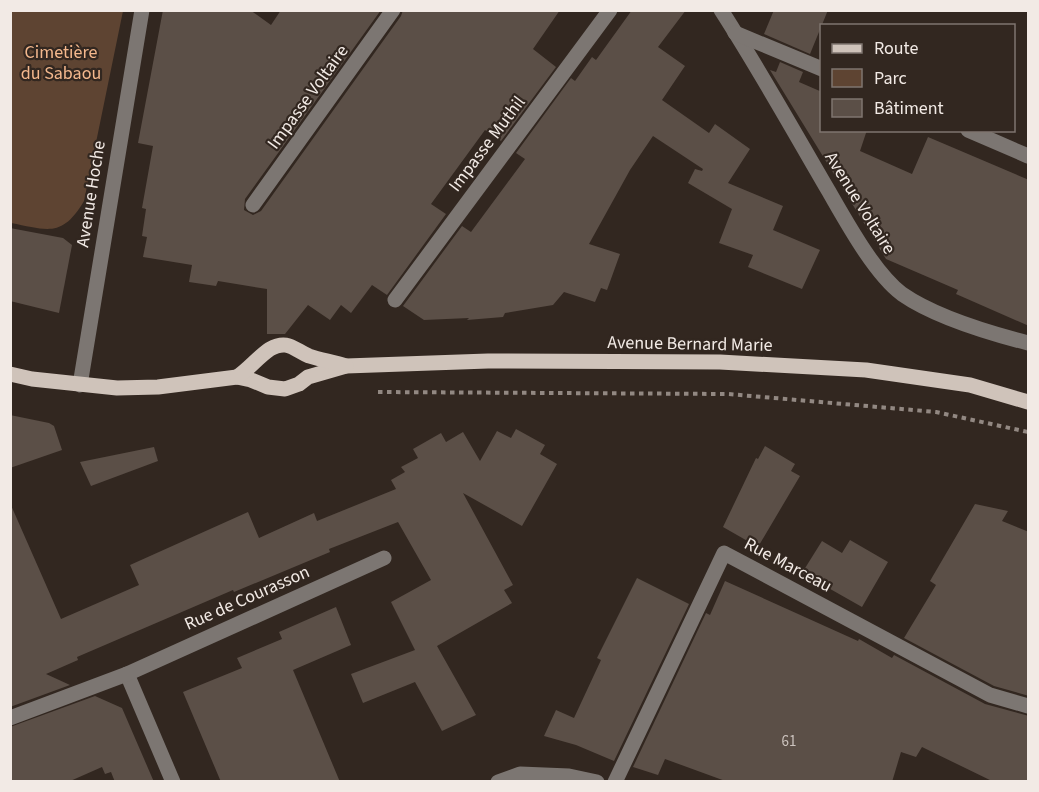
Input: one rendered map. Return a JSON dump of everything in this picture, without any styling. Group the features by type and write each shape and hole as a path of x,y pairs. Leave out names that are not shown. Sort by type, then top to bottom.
{"main road":[{"name":"Avenue Bernard Marie","path":"237,377 250,369 270,349 281,345 296,347 306,355 346,366"},
{"path":"306,355 310,370 308,377"},
{"name":"Avenue Bernard Marie","path":"10,374 32,379 117,388 158,387 237,377 268,387 285,389 299,384 308,377 346,366 488,361 708,362 854,369 970,385 1029,402"}],"street":[{"name":"Avenue Hoche","path":"80,385 142,10"},
{"name":"Impasse Voltaire","path":"253,205 393,10"},
{"name":"Impasse Muthil","path":"395,300 610,10"},
{"name":"Avenue Voltaire","path":"721,10 850,227 874,264 900,293 928,310 1005,338 1029,344"},
{"path":"735,33 820,68"},
{"path":"973,132 1029,156"},
{"name":"Rue Marceau","path":"615,782 724,553 990,695 1029,706"},
{"name":"Rue de Courasson","path":"10,718 127,674 384,558"},
{"path":"127,674 173,782"},
{"path":"498,782 520,774 569,776 597,782"}],"path":[{"path":"371,392 728,394 936,411 1029,432"}],"green space":[{"name":"Cimetière du Sabaou","path":"10,11 123,11 84,201 69,221 53,228 35,228 11,223"}],"building":[{"path":"163,10 250,10 271,25 281,10 381,10 245,199 244,210 253,215 261,211 401,16 403,10 560,10 533,49 556,67 501,141 485,130 431,204 446,214 387,295 372,285 351,313 341,305 330,320 308,305 285,334 267,334 267,289 218,281 216,286 189,282 192,265 143,257 147,237 142,236 146,209 142,208 153,146 138,143"},
{"path":"632,10 686,10 658,47 685,66 662,100 709,133 715,124 750,149 728,183 783,206 773,230 820,250 802,289 748,267 753,255 719,243 732,209 688,183 695,169 702,171 703,169 653,136 630,170 589,244 620,254 607,290 601,288 595,302 564,292 553,305 505,313 503,317 467,320 469,318 424,320 403,306 462,226 471,232 525,159 516,153 571,78 575,81 592,57 596,60"},
{"path":"774,10 828,10 822,24 820,24 810,54 764,34"},
{"path":"780,62 803,72 799,82 820,91 820,132 866,132 860,151 912,174 928,137 1029,180 1029,326 956,294 958,290 886,259 770,70 776,72"},
{"path":"10,228 63,238 72,245 59,313 10,301"},
{"path":"10,415 54,426 62,450 10,468"},
{"path":"516,429 545,445 540,454 557,464 522,526 463,493 513,585 504,590 512,603 437,646 476,715 442,731 415,682 363,703 351,674 415,650 391,602 431,580 398,522 329,549 330,552 234,592 233,590 77,657 78,660 46,674 70,685 10,707 10,503 61,619 139,585 130,565 248,512 259,538 314,513 317,521 396,489 391,480 405,472 401,467 418,458 413,449 441,433 446,442 463,432 480,461 497,431 511,438"},
{"path":"765,446 795,464 791,471 800,476 758,547 723,527 756,458 758,459"},
{"path":"154,447 158,461 91,486 80,462"},
{"path":"975,504 1008,511 1002,521 1029,532 1029,696 994,686 904,638 936,585 930,581"},
{"path":"850,540 888,562 862,607 802,573 822,541 842,553"},
{"path":"637,578 689,604 614,761 576,745 544,736 556,710 574,718 601,660 597,658"},
{"path":"725,581 858,641 859,639 892,658 894,655 985,704 1029,716 1029,782 994,782 922,747 916,757 901,752 892,782 728,782 665,759 658,775 633,767 706,613 710,615"},
{"path":"336,607 351,645 293,670 340,782 221,782 183,692 242,668 237,658 282,639 279,632"},
{"path":"95,696 122,708 154,782 115,782 111,772 105,774 102,767 68,782 10,782 10,727"}]}
